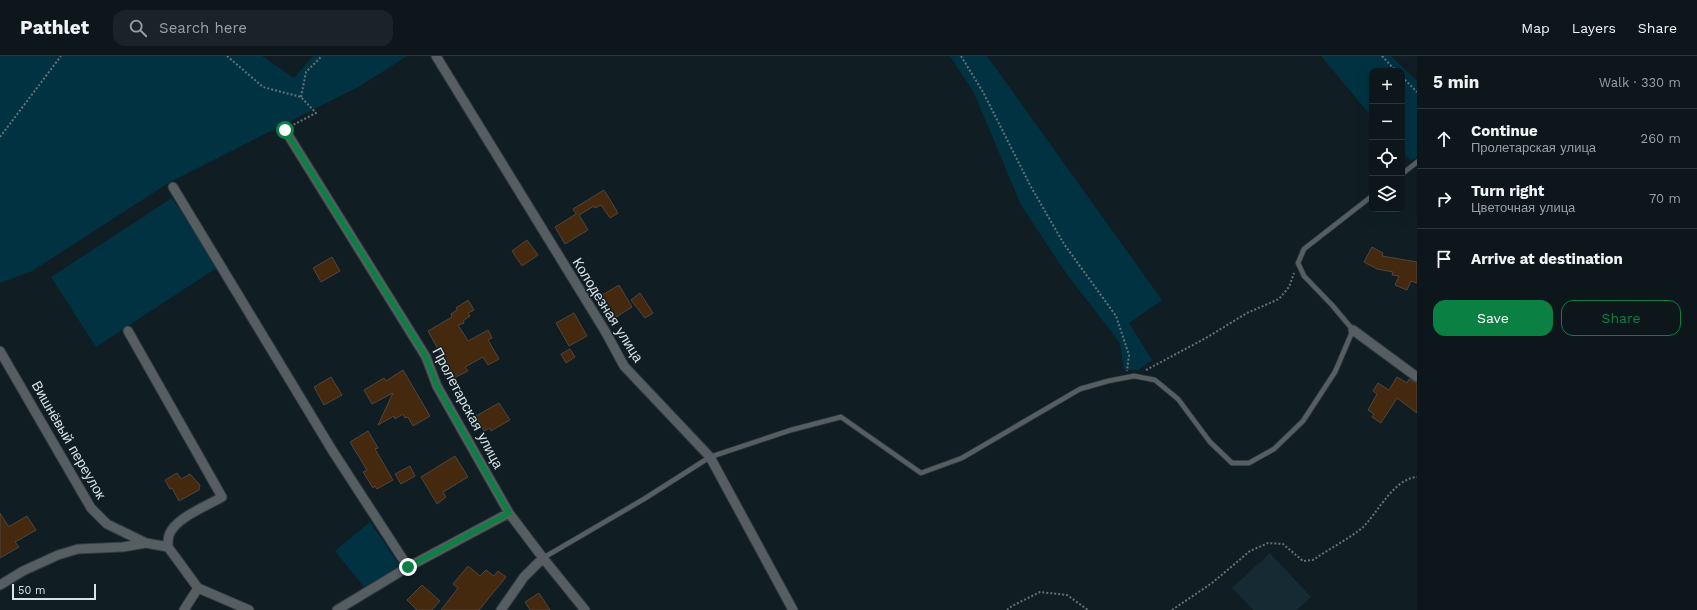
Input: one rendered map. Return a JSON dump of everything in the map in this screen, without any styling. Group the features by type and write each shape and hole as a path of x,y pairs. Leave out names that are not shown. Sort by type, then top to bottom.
{"street":[{"name":"Колодезная улица","path":"436,56 605,331 624,366 710,457 793,610"},
{"name":"Пролетарская улица","path":"285,130 426,357 437,386 509,513 542,558 585,610"},
{"path":"173,187 332,450 408,567"},
{"path":"1353,330 1417,377"},
{"path":"128,331 222,497 174,526 169,535 168,547 198,588 249,610"},
{"name":"Вишнёвый переулок","path":"0,351 91,508 107,524 146,543"},
{"path":"337,610 408,567 509,513"},
{"path":"1,583 58,555 78,549 123,547 146,543 168,547"},
{"path":"501,610 524,577 542,558"},
{"path":"184,610 198,588"}],"lane":[{"path":"1405,172 1417,162"},
{"path":"542,558 644,499 710,457 791,430 841,417 921,473 962,458 1080,389 1108,381 1134,376 1155,380 1178,398 1210,442 1232,463 1249,463 1274,449 1303,421 1335,372 1353,330 1332,305 1304,276 1298,263 1304,249 1369,198"}],"path":[{"path":"0,137 61,56"},
{"path":"226,56 263,87 301,96 316,113 285,130"},
{"path":"301,96 306,72 322,56"},
{"path":"961,56 983,92 1030,187 1064,244 1116,316 1129,355 1126,378"},
{"path":"1382,56 1393,68"},
{"path":"1405,80 1417,92"},
{"path":"1134,376 1206,338 1247,312 1279,298 1289,287 1298,263"},
{"path":"1172,610 1212,583 1250,551 1268,543 1283,544 1303,561 1313,560 1362,527 1398,486 1412,477 1417,477"},
{"path":"1007,610 1040,592 1067,595 1088,610"}],"shaded area":[{"path":"0,56 262,56 294,78 313,56 407,56 360,86 170,182 32,271 0,283"},
{"path":"950,56 987,56 1162,300 1129,323 1152,360 1138,370 1124,370 1120,343 1066,273 1021,205 974,93"},
{"path":"1321,56 1391,56 1403,68 1369,68 1369,113"},
{"path":"1405,69 1417,81 1417,157 1411,161 1405,154"},
{"path":"172,198 218,267 96,347 51,277"},
{"path":"370,522 400,566 364,587 335,551"},
{"path":"1270,553 1311,597 1297,610 1253,610 1232,588"}],"building":[{"path":"604,190 618,213 610,218 601,205 595,208 594,206 579,215 588,230 565,244 555,227 576,214 573,209"},
{"path":"527,240 538,255 522,266 512,251"},
{"path":"1372,247 1383,253 1382,256 1417,262 1417,283 1411,281 1407,290 1395,285 1399,276 1392,275 1393,272 1377,269 1364,262"},
{"path":"332,257 340,271 321,282 313,268"},
{"path":"619,285 632,307 613,319 599,297"},
{"path":"640,293 653,313 645,318 631,300"},
{"path":"468,300 474,310 468,313 470,316 463,321 464,323 458,325 468,341 488,330 492,338 488,340 499,359 488,365 483,357 465,367 468,371 454,378 428,331 452,317 451,314 457,310 456,308"},
{"path":"574,313 587,336 569,346 556,323"},
{"path":"570,349 575,357 566,363 561,354"},
{"path":"403,370 430,416 413,426 408,417 405,418 403,414 395,419 394,416 378,425 393,393 372,404 364,390 384,378 386,381"},
{"path":"331,377 342,395 324,405 314,387"},
{"path":"1397,377 1407,383 1409,379 1417,383 1417,413 1397,398 1381,423 1372,417 1374,414 1368,410 1377,394 1373,391 1378,383 1389,390"},
{"path":"499,403 510,420 491,431 490,428 484,431 476,416"},
{"path":"368,431 378,448 375,449 393,480 377,489 375,486 373,488 363,472 367,470 350,442"},
{"path":"455,456 468,477 443,492 446,497 437,504 421,477"},
{"path":"410,466 415,476 401,484 395,474"},
{"path":"177,473 181,479 190,474 200,485 199,490 179,501 172,488 170,489 165,480"},
{"path":"0,513 8,526 27,516 36,530 15,542 19,547 0,558"},
{"path":"468,566 480,576 486,570 494,576 498,571 506,577 479,610 441,610 458,588 453,584"},
{"path":"422,585 440,601 432,610 417,610 407,600"},
{"path":"539,593 550,610 530,610 525,602"}],"route":[{"path":"285,130 426,357 437,386 509,513 408,567"}]}
